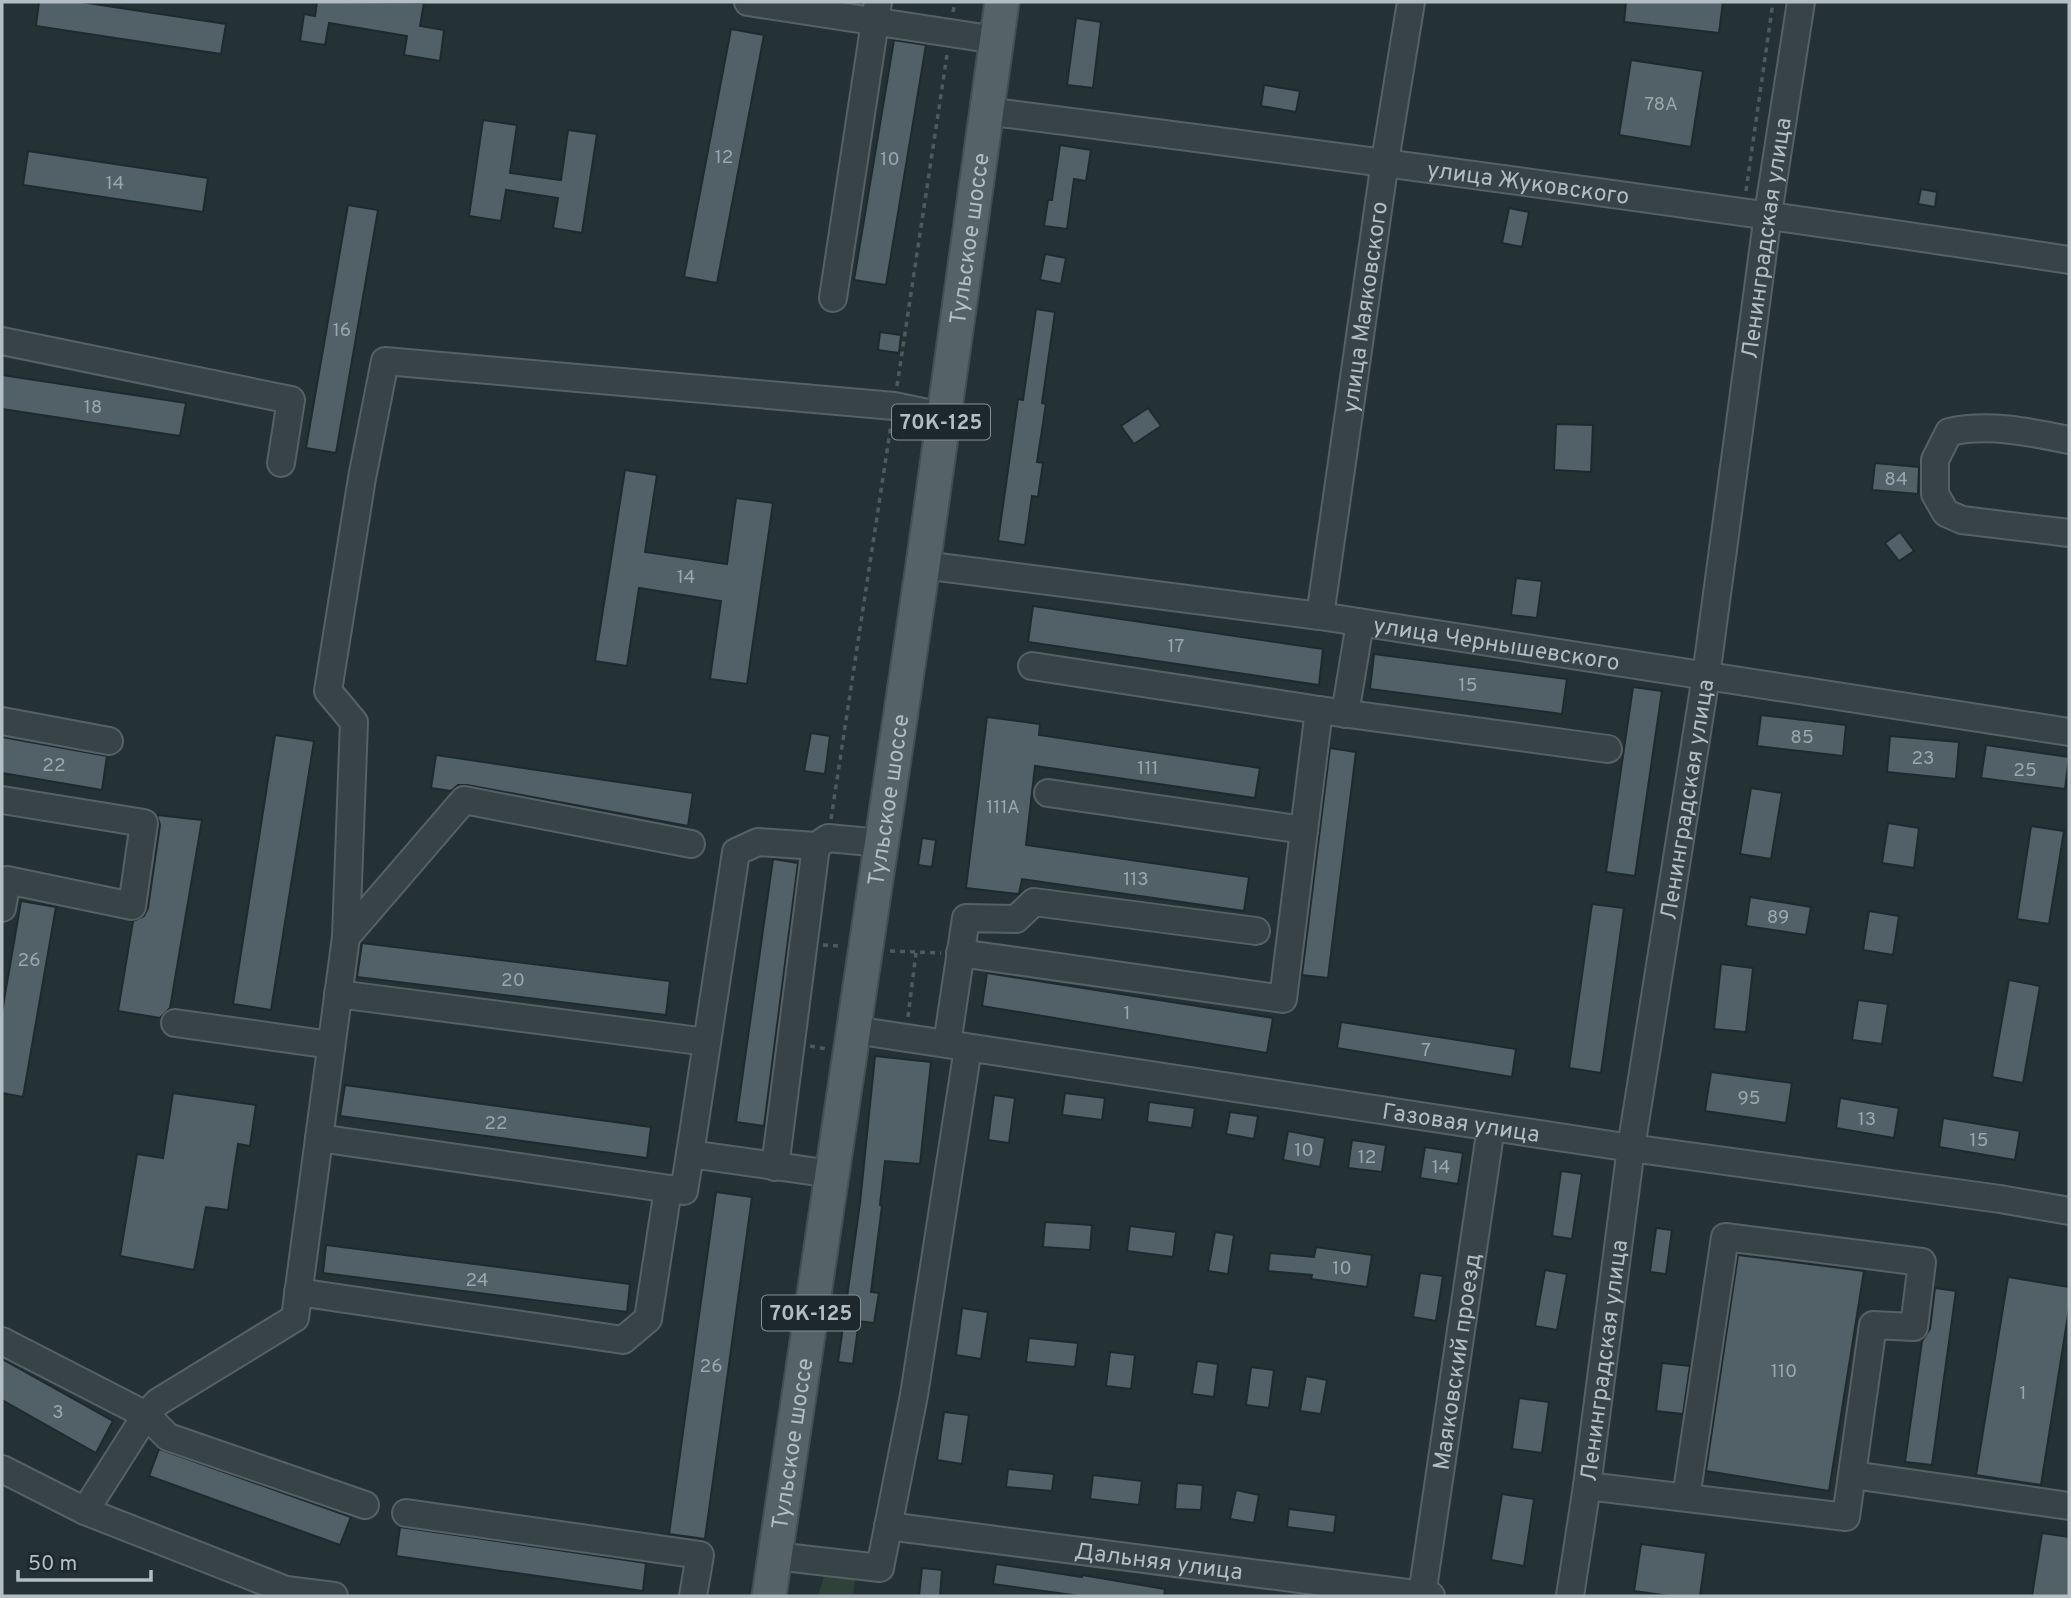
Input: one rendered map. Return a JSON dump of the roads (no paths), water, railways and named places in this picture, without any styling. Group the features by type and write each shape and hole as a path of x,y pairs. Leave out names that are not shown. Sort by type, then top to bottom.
{"main road":[{"name":"Тульское шоссе","path":"769,1596 923,565 1002,2"}],"street":[{"path":"748,2 877,12 996,40"},
{"name":"улица Маяковского","path":"1320,616 1385,162 1411,2"},
{"name":"Ленинградская улица","path":"1570,1596 1631,1148 1706,676 1756,212 1801,2"},
{"path":"833,298 877,12"},
{"name":"улица Жуковского","path":"985,111 1756,212 2069,260"},
{"path":"2,341 291,400 281,463"},
{"path":"85,1511 146,1415 158,1402 295,1318 346,937 354,722 328,691 362,478 386,361 894,406 942,416"},
{"path":"2069,440 2025,431 1966,428 1949,432 1935,460 1935,494 1946,513 1962,520 2069,533"},
{"name":"улица Чернышевского","path":"923,565 1320,616 2069,732"},
{"path":"1345,714 1360,623"},
{"path":"1032,666 1345,714 1608,749"},
{"path":"960,953 1283,999 1319,710"},
{"path":"2,722 108,741"},
{"path":"1048,793 1304,830"},
{"path":"2,800 144,823 132,906 7,880 2,908"},
{"path":"346,937 464,800 691,844"},
{"path":"319,1138 684,1191 736,852 758,842 816,846 828,838 881,843"},
{"path":"775,1167 816,846"},
{"path":"775,1556 880,1568 914,1395 957,1046 960,953 966,918 1016,919 1034,902 1256,931"},
{"path":"338,993 707,1042"},
{"path":"175,1023 331,1045"},
{"name":"Газовая улица","path":"854,1030 1631,1148 2000,1199 2069,1212"},
{"name":"Маяковский проезд","path":"1427,1596 1491,1127"},
{"path":"690,1153 832,1174"},
{"path":"298,1292 623,1340 648,1319 668,1189"},
{"path":"1587,1486 1686,1498 1846,1517 1873,1325 1914,1327 1922,1262 1725,1237 1686,1498"},
{"path":"2,1341 146,1415 168,1437 365,1505"},
{"path":"2,1469 85,1511 286,1590 334,1596"},
{"path":"1853,1475 2069,1506"},
{"path":"406,1513 700,1555 693,1596"},
{"name":"Дальняя улица","path":"888,1526 1427,1596"}]}
